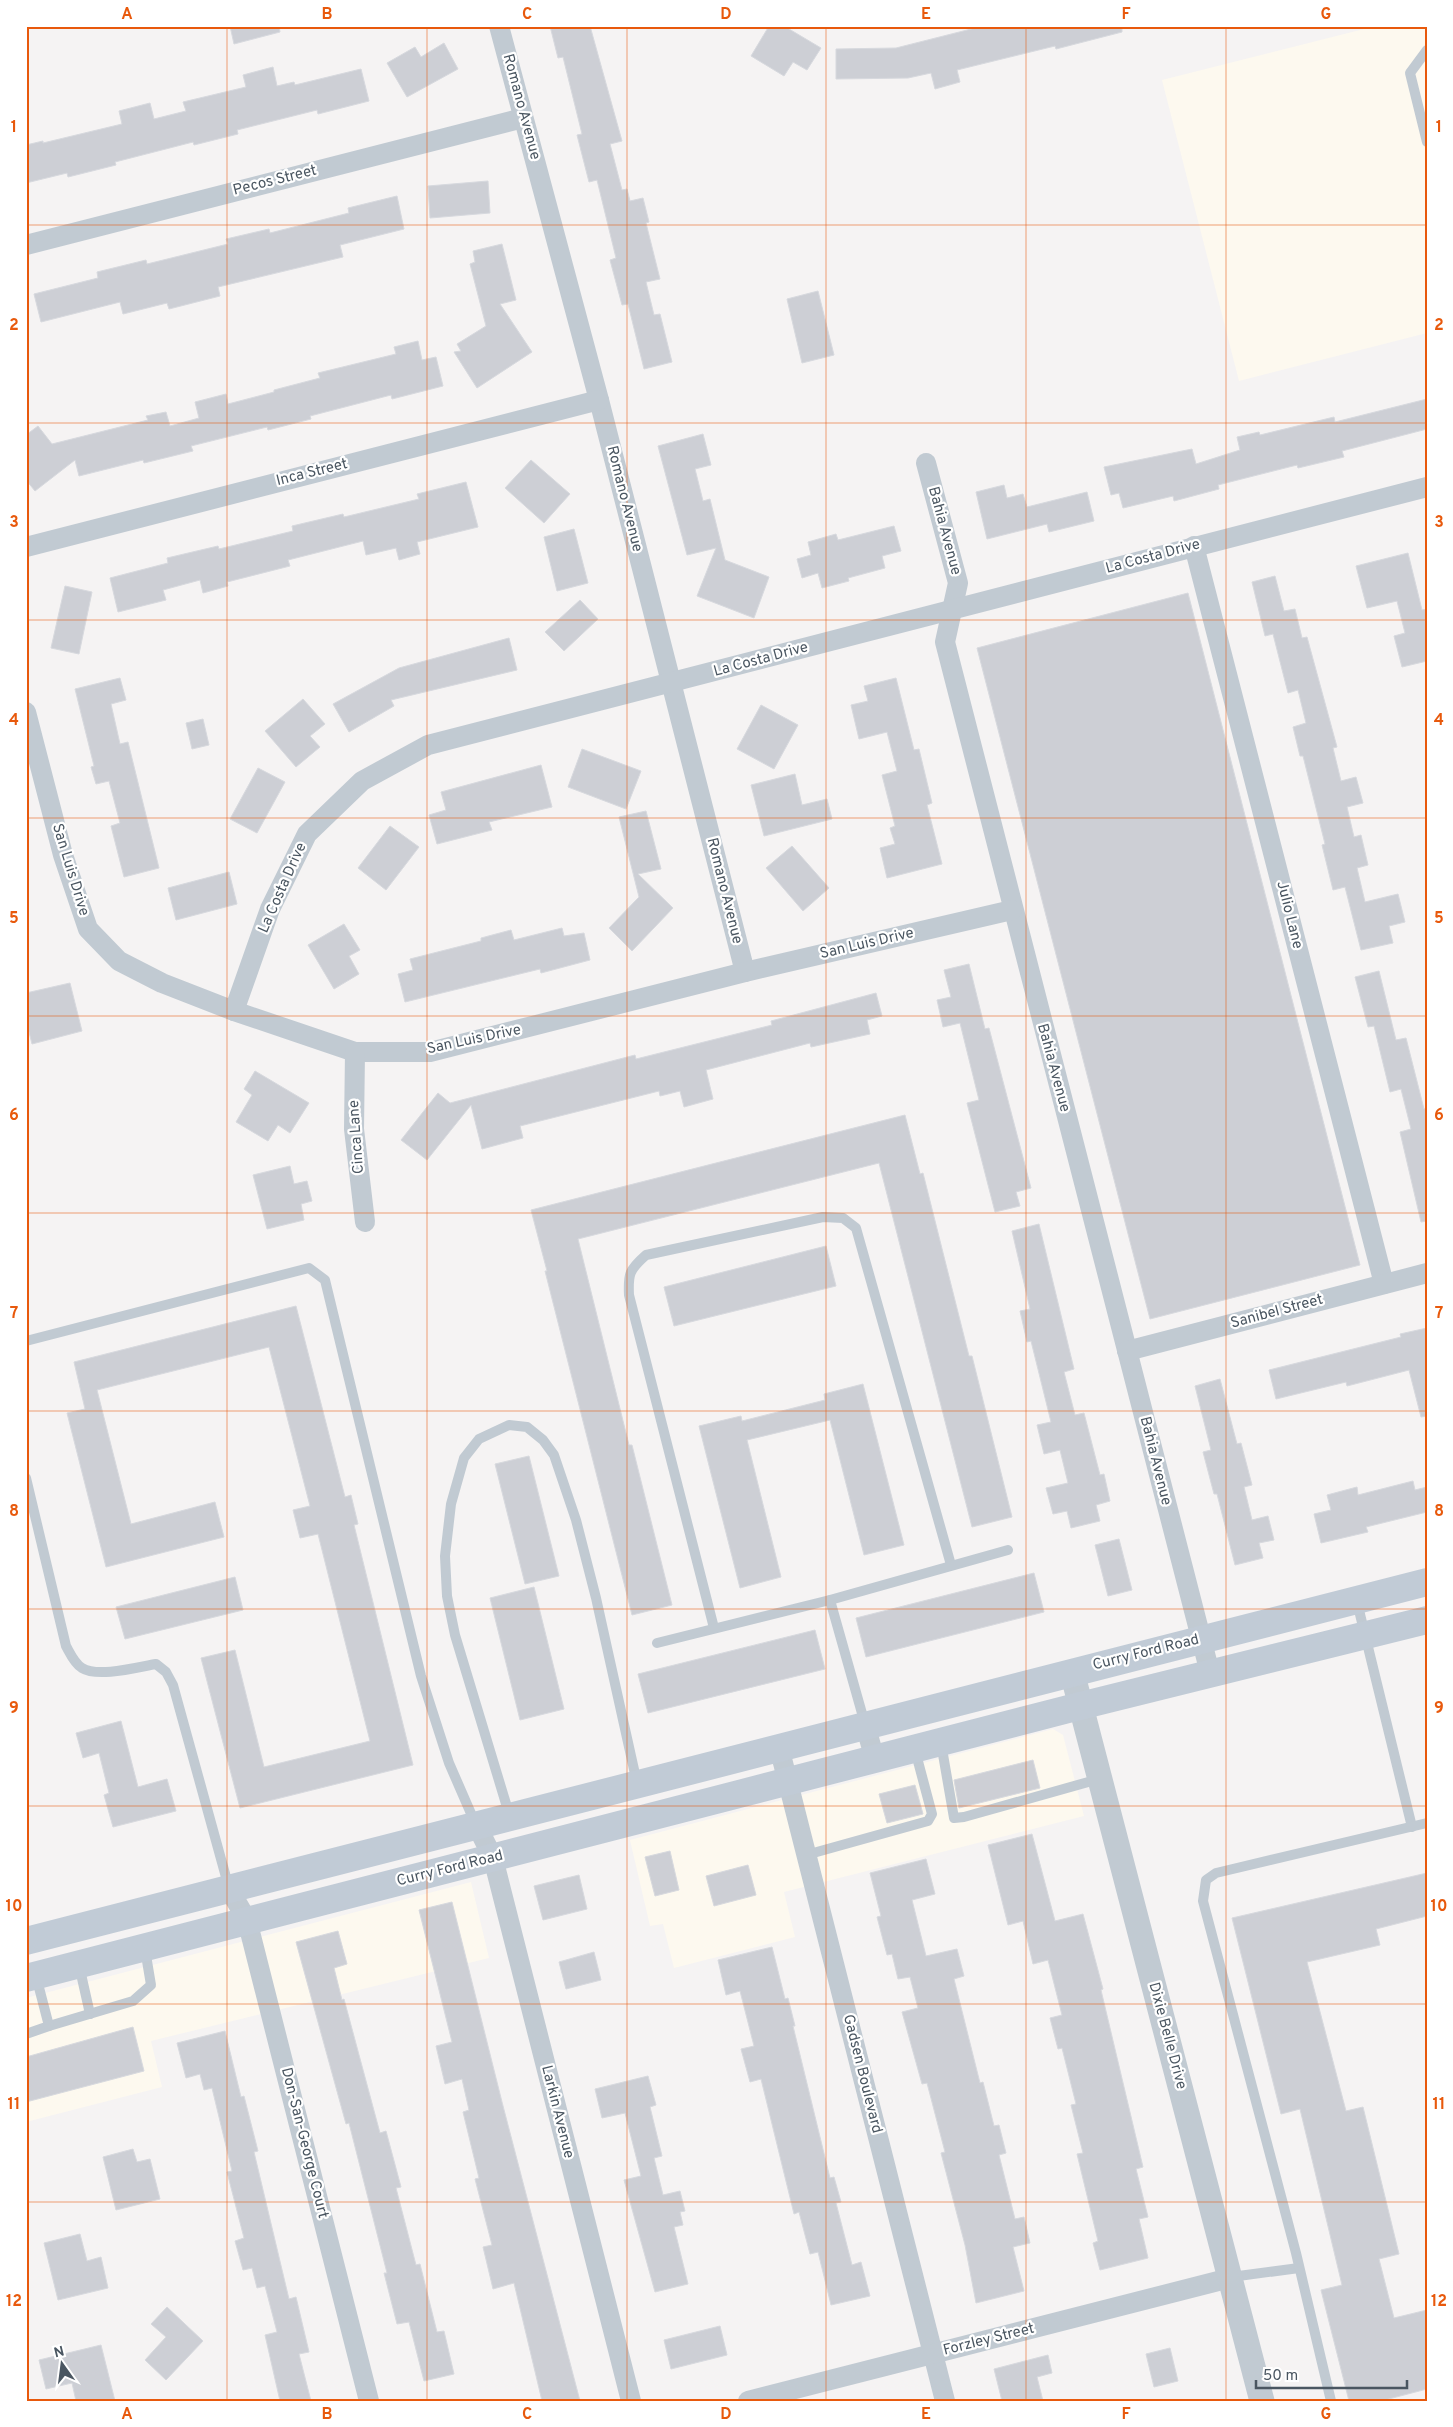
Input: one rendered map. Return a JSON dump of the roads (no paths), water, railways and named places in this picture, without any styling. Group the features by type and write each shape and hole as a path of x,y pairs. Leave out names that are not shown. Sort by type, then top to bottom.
{"main road":[{"name":"Curry Ford Road","path":"26,1941 1427,1582"},
{"name":"Curry Ford Road","path":"31,1976 1080,1706 1427,1620"}],"street":[{"name":"Romano Avenue","path":"499,26 598,400 745,972"},
{"name":"Pecos Street","path":"26,245 524,118"},
{"name":"Inca Street","path":"26,547 598,400"},
{"name":"Bahia Avenue","path":"926,463 958,583 944,642 1210,1673"},
{"name":"La Costa Drive","path":"234,1011 270,909 307,834 362,781 428,745 1427,487"},
{"name":"Julio Lane","path":"1194,546 1384,1284"},
{"name":"San Luis Drive","path":"26,712 63,855 88,929 119,961 162,983 234,1011 355,1052 430,1052 745,972 1012,910"},
{"name":"Cinca Lane","path":"355,1052 354,1129 365,1222"},
{"name":"Sanibel Street","path":"1127,1351 1427,1273"},
{"name":"Dixie Belle Drive","path":"1072,1672 1262,2401"},
{"path":"865,1725 874,1759"},
{"name":"Gadsen Boulevard","path":"779,1747 945,2401"},
{"name":"Larkin Avenue","path":"477,1826 493,1858 630,2401"},
{"name":"Don-San-George Court","path":"229,1889 248,1920 369,2401"},
{"name":"Forzley Street","path":"748,2401 1230,2278"}],"lane":[{"path":"1427,50 1410,73 1427,142"},
{"path":"714,1628 629,1295 628,1276 633,1266 646,1255 823,1217 843,1218 856,1228 951,1566"},
{"path":"26,1341 309,1268 325,1280 421,1676 449,1763 477,1826"},
{"path":"510,1817 455,1635 447,1596 445,1556 450,1504 464,1458 479,1439 509,1425 527,1428 543,1440 554,1455 576,1520 596,1598 638,1784"},
{"path":"26,1478 66,1646 74,1660 83,1669 99,1673 156,1664 166,1672 173,1684 229,1889"},
{"path":"657,1643 830,1600 1008,1550"},
{"path":"830,1600 865,1725"},
{"path":"1357,1600 1412,1827"},
{"path":"941,1742 954,1818 964,1818 1099,1779"},
{"path":"806,1855 928,1821 932,1814 915,1749"},
{"path":"1330,2401 1299,2268 1204,1901 1206,1880 1216,1873 1427,1824"},
{"path":"26,2034 133,2002 151,1985 145,1947"},
{"path":"79,1964 90,2014"},
{"path":"31,1976 49,2026"},
{"path":"1230,2278 1299,2268"}]}
